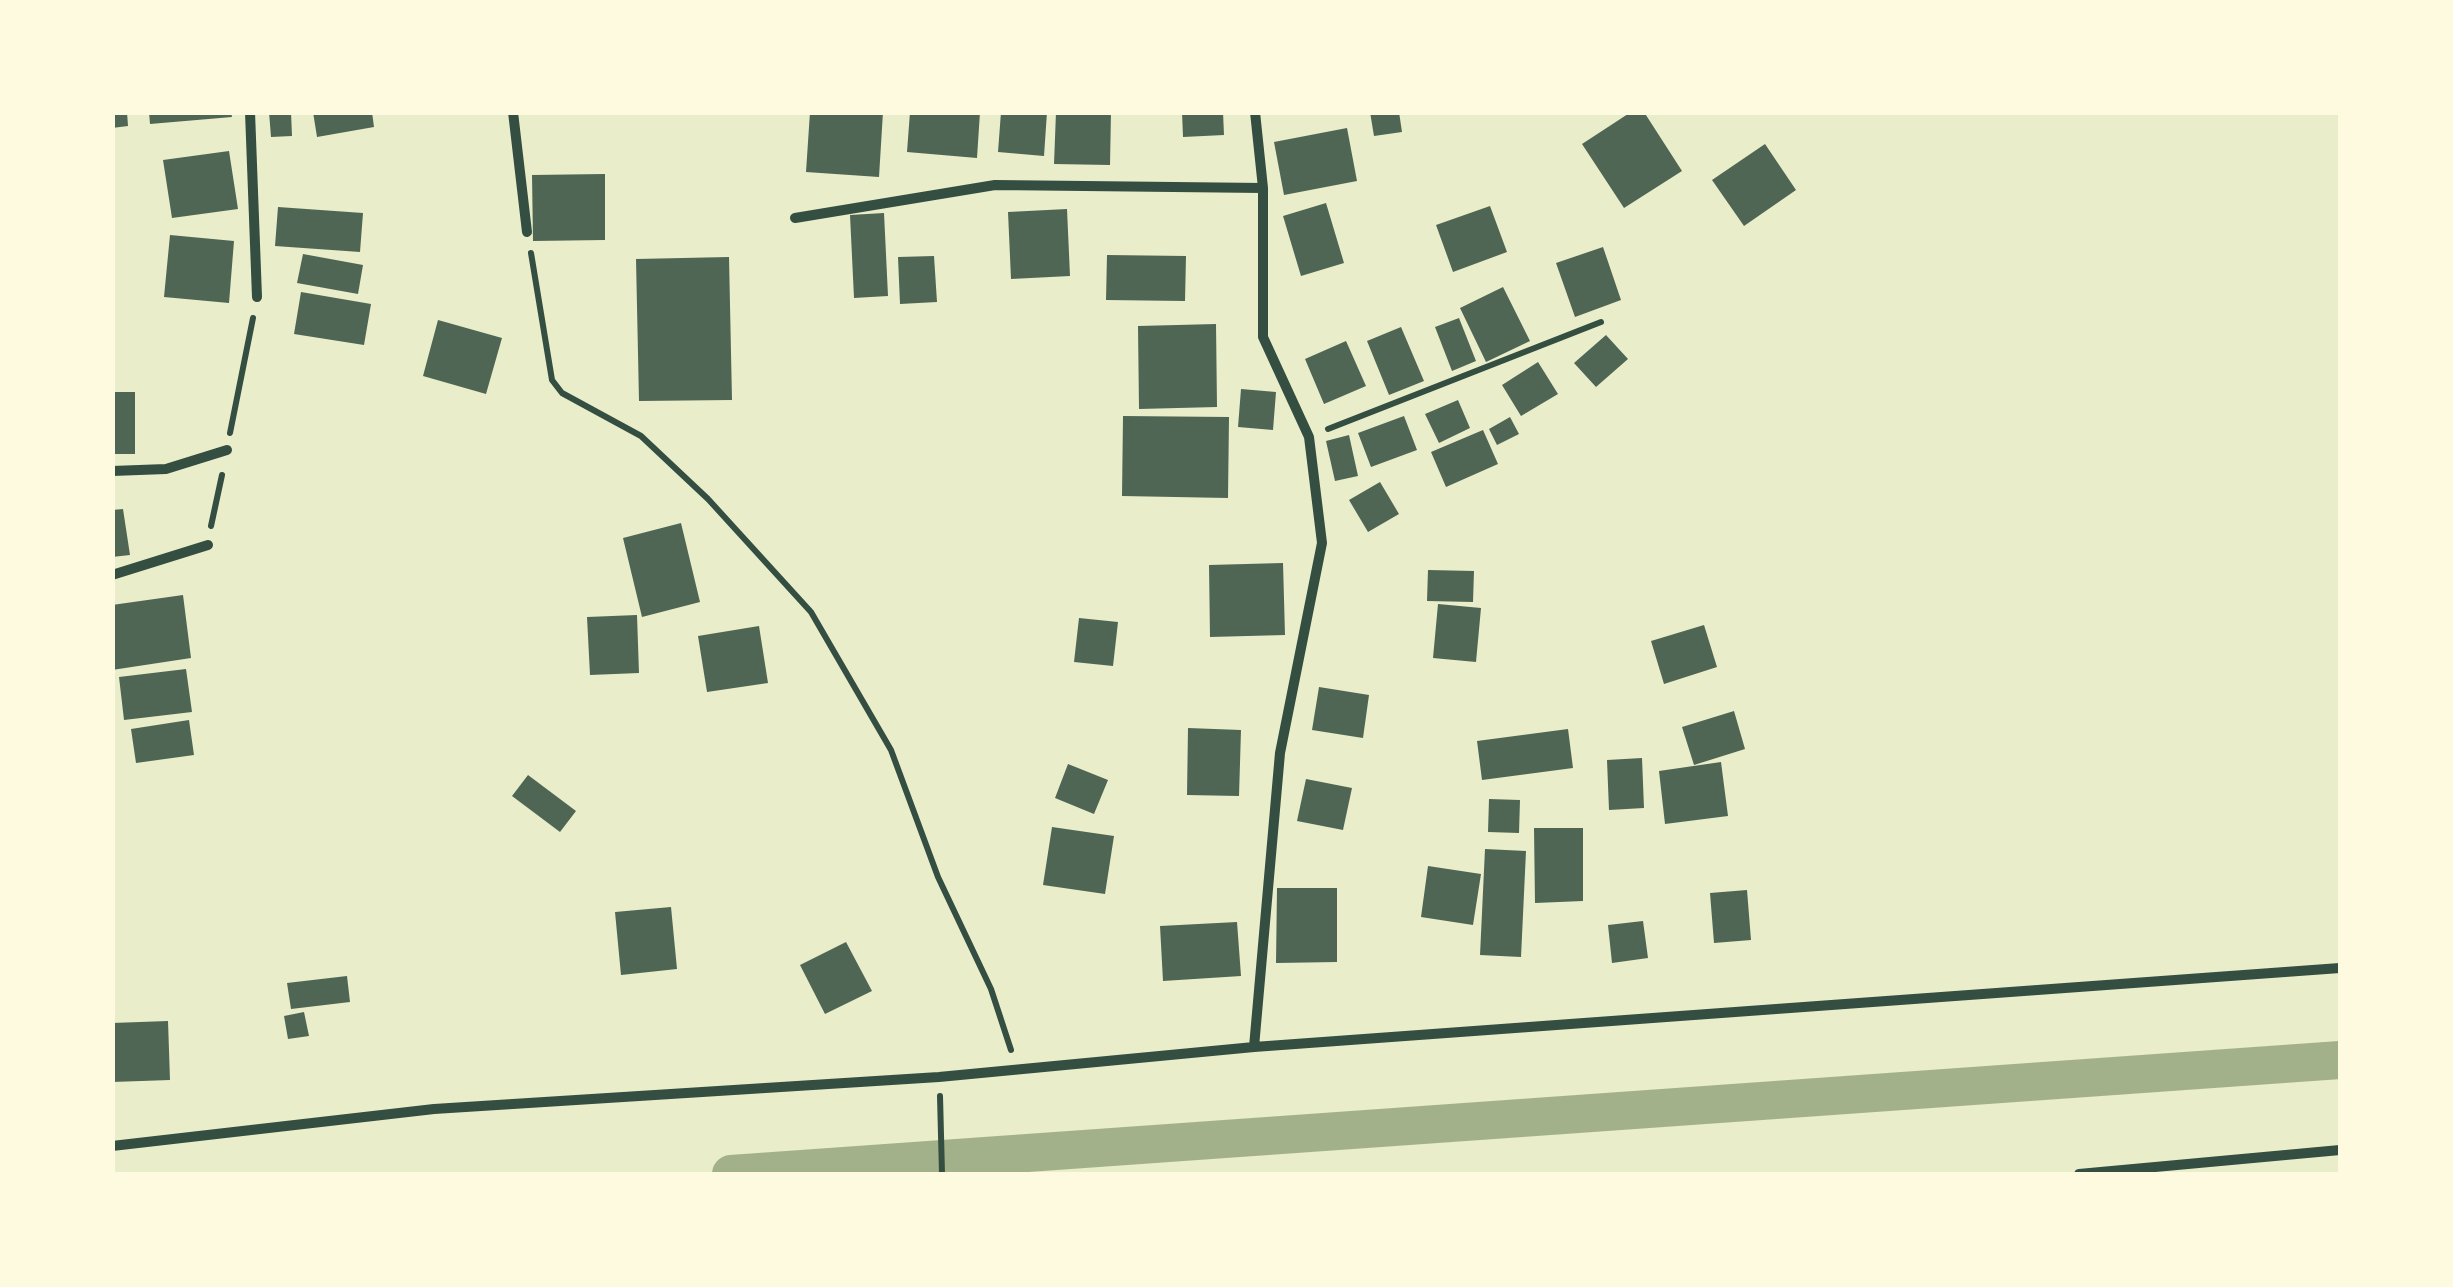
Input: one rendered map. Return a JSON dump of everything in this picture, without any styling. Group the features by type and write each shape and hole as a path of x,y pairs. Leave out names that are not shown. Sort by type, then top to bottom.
{"street":[{"path":"250,112 258,297"},
{"path":"512,112 527,232"},
{"path":"1254,1047 1280,753 1322,542 1308,437 1263,338 1263,188 1256,112"},
{"path":"795,218 995,185 1263,188"},
{"path":"112,470 166,469 227,450"},
{"path":"112,575 208,545"},
{"path":"112,1146 434,1108 1018,1071 1254,1047 2340,968"},
{"path":"2079,1174 2340,1150"}],"path":[{"path":"527,232 552,380 562,392 641,436 708,499 812,612 891,750 938,877 991,989 1018,1071"},
{"path":"208,545 258,297"},
{"path":"1308,437 1602,322"},
{"path":"940,1108 942,1174"}],"building":[{"path":"112,112 127,112 128,126 112,128"},
{"path":"149,112 231,112 232,117 150,124"},
{"path":"269,112 291,112 292,136 271,137"},
{"path":"313,112 372,112 374,127 317,137"},
{"path":"810,112 883,112 879,177 806,172"},
{"path":"910,112 980,112 977,158 907,152"},
{"path":"1001,112 1047,112 1044,156 998,152"},
{"path":"1056,112 1111,112 1110,165 1054,164"},
{"path":"1182,112 1223,112 1224,135 1183,137"},
{"path":"1370,112 1399,112 1402,132 1374,136"},
{"path":"1631,112 1644,112 1682,171 1624,208 1582,144"},
{"path":"1347,128 1357,181 1284,195 1274,142"},
{"path":"1765,144 1796,190 1744,226 1712,180"},
{"path":"229,151 238,209 172,218 163,160"},
{"path":"605,174 605,240 533,241 532,175"},
{"path":"1326,203 1344,263 1301,276 1283,216"},
{"path":"1490,206 1507,252 1453,272 1436,225"},
{"path":"278,207 363,213 360,252 275,246"},
{"path":"1067,209 1070,276 1011,279 1008,212"},
{"path":"884,213 888,296 854,298 850,215"},
{"path":"170,235 234,241 229,303 164,297"},
{"path":"1603,247 1621,300 1575,317 1556,263"},
{"path":"303,254 363,265 358,294 297,283"},
{"path":"1107,255 1186,256 1185,301 1106,300"},
{"path":"934,256 937,302 900,304 898,257"},
{"path":"729,257 732,400 639,401 636,259"},
{"path":"1503,287 1530,341 1486,362 1460,308"},
{"path":"301,292 371,304 364,345 294,334"},
{"path":"1459,318 1476,361 1452,371 1435,327"},
{"path":"438,320 502,338 486,394 423,376"},
{"path":"1216,324 1217,407 1139,409 1138,326"},
{"path":"1401,327 1424,381 1389,395 1367,341"},
{"path":"1606,335 1628,359 1596,387 1574,363"},
{"path":"1346,341 1366,386 1324,404 1305,359"},
{"path":"1538,362 1558,394 1521,416 1502,385"},
{"path":"1241,389 1276,392 1273,430 1238,427"},
{"path":"112,392 135,392 135,454 112,454"},
{"path":"1458,400 1470,428 1439,443 1425,414"},
{"path":"1123,416 1229,417 1228,498 1122,496"},
{"path":"1404,416 1417,450 1371,467 1358,433"},
{"path":"1510,417 1519,434 1497,445 1489,429"},
{"path":"1483,430 1498,464 1446,487 1431,452"},
{"path":"1349,435 1358,476 1335,481 1326,441"},
{"path":"1380,482 1399,514 1368,532 1349,500"},
{"path":"123,509 130,555 112,557 112,510"},
{"path":"681,523 700,602 642,617 623,538"},
{"path":"1283,563 1285,635 1210,637 1209,565"},
{"path":"1428,570 1474,571 1473,602 1427,601"},
{"path":"183,595 191,658 112,670 112,605"},
{"path":"1438,604 1481,608 1476,662 1433,658"},
{"path":"637,615 639,673 590,675 587,617"},
{"path":"1079,618 1118,622 1113,666 1074,662"},
{"path":"1704,625 1717,667 1664,684 1651,641"},
{"path":"759,626 768,683 707,692 698,636"},
{"path":"186,669 192,712 124,720 119,677"},
{"path":"1319,687 1369,695 1363,738 1312,730"},
{"path":"1734,711 1745,749 1694,765 1682,727"},
{"path":"189,720 194,755 136,763 131,729"},
{"path":"1188,728 1241,730 1239,796 1187,795"},
{"path":"1568,729 1573,768 1482,780 1477,741"},
{"path":"1642,758 1644,808 1609,810 1607,760"},
{"path":"1721,762 1728,816 1665,824 1659,771"},
{"path":"1068,764 1108,780 1094,814 1055,798"},
{"path":"528,775 576,811 560,832 512,796"},
{"path":"1306,779 1352,788 1343,830 1297,821"},
{"path":"1489,799 1520,800 1519,833 1488,832"},
{"path":"1052,827 1114,836 1105,894 1043,885"},
{"path":"1534,828 1583,828 1583,901 1535,903"},
{"path":"1485,849 1526,851 1521,957 1480,955"},
{"path":"1428,866 1481,874 1473,925 1421,917"},
{"path":"1277,888 1337,888 1337,962 1276,963"},
{"path":"1747,890 1751,940 1714,943 1710,893"},
{"path":"671,907 677,969 621,975 615,912"},
{"path":"1643,921 1648,958 1612,963 1608,925"},
{"path":"1237,922 1241,976 1163,981 1160,926"},
{"path":"846,942 872,991 825,1014 800,965"},
{"path":"347,976 350,1002 291,1009 287,983"},
{"path":"304,1012 309,1036 288,1039 284,1016"},
{"path":"168,1021 170,1080 112,1082 112,1023"}],"waterway":[{"path":"731,1174 2340,1060"}]}
